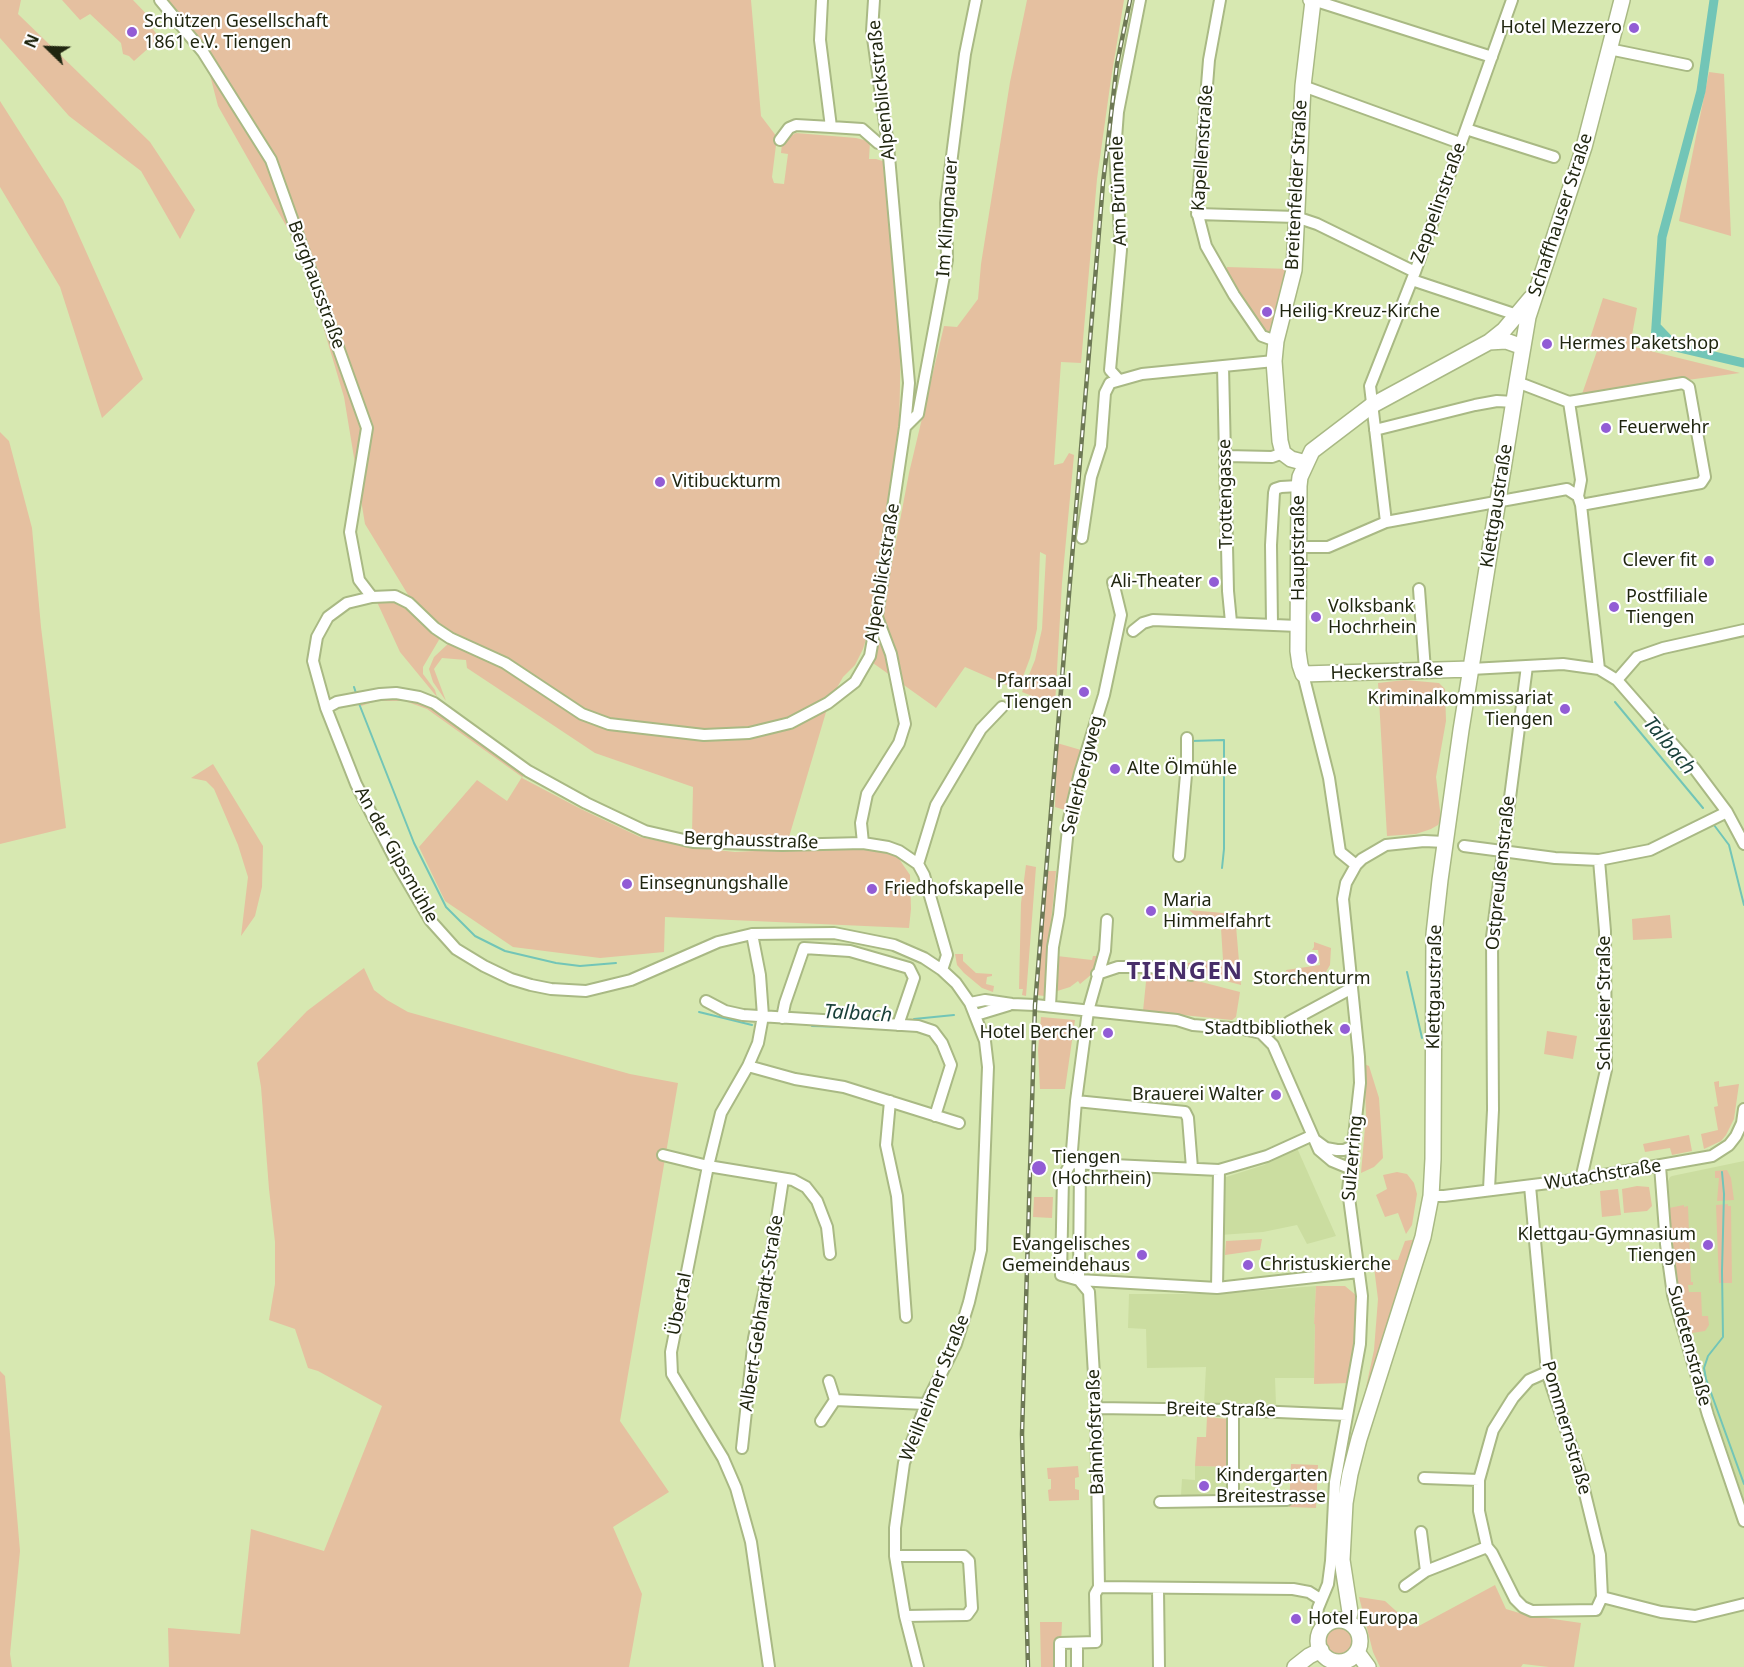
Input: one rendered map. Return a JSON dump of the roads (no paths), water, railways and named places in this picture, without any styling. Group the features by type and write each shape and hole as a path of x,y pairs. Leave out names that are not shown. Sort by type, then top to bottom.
{"main road":[{"name":"Breitenfelder Straße","path":"1283,453 1280,441 1274,361 1276,341 1294,270 1303,86 1312,0"},
{"name":"Schaffhauser Straße","path":"1517,382 1535,293 1584,147 1622,0"},
{"name":"Hauptstraße","path":"1303,674 1300,665 1298,626 1299,486 1312,451 1371,406 1489,342 1517,315 1535,293"},
{"path":"1489,342 1506,342 1523,347"},
{"name":"Klettgaustraße","path":"1348,1622 1350,1612 1342,1560 1345,1503 1350,1474 1427,1221 1439,1189 1433,1159 1434,934 1445,842 1471,669 1517,382"},
{"path":"1283,453 1291,459 1306,463"},
{"name":"Heckerstraße","path":"1303,674 1471,669"},
{"path":"1334,1621 1348,1622 1359,1635 1360,1642 1357,1652 1346,1660 1334,1664 1321,1650 1318,1638 1324,1627 1334,1621"},
{"path":"1296,1667 1321,1650"},
{"path":"1357,1652 1368,1667"}],"street":[{"name":"Berghausstraße","path":"160,0 203,52 271,160 367,428 350,532 359,580 372,597"},
{"path":"822,0 820,40 831,127"},
{"name":"Alpenblickstraße","path":"372,597 395,596 409,603 435,628 450,638 505,663 582,714 609,724 704,735 749,733 790,723 828,703 855,682 870,656 905,427 909,383 888,145 872,31 874,0"},
{"name":"Im Klingnauer","path":"905,427 918,414 947,260 946,203 965,54 976,0"},
{"name":"Am Brünnele","path":"1119,380 1110,370 1121,250 1115,152 1117,122 1140,0"},
{"name":"Kapellenstraße","path":"1220,0 1209,60 1197,214 1206,246 1234,295 1262,336 1276,341"},
{"path":"1312,0 1492,57"},
{"name":"Zeppelinstraße","path":"1386,522 1370,386 1413,276 1512,0"},
{"path":"1609,49 1687,65"},
{"path":"1303,86 1460,142"},
{"path":"780,140 789,128 796,125 862,129 878,144 888,145"},
{"path":"1466,129 1554,157"},
{"path":"1197,214 1296,217 1317,224 1413,276 1517,315"},
{"path":"1083,538 1091,477 1101,446 1105,393 1110,383 1142,374 1274,361"},
{"name":"Trottengasse","path":"1223,366 1228,591 1231,622"},
{"path":"1517,382 1569,402 1683,382 1689,387 1705,477 1701,483 1579,500"},
{"path":"1375,430 1475,405 1497,401 1514,402"},
{"path":"1569,402 1581,480 1579,500 1599,669"},
{"path":"1226,456 1272,457 1283,453"},
{"path":"1272,624 1271,544 1274,493 1275,489 1281,487 1299,486"},
{"path":"1300,547 1328,547 1386,522 1567,489 1579,500"},
{"name":"Seilerbergweg","path":"1050,1006 1053,947 1059,915 1069,819 1080,773 1104,695 1121,615 1113,582"},
{"path":"1419,589 1425,670"},
{"name":"An der Gipsmühle","path":"372,597 346,603 328,617 321,628 313,661 326,708 356,784 429,920 456,949 484,966 531,985 551,989 586,991 631,980 718,942 752,934 834,933 866,938 909,951 942,970 956,983 970,1003"},
{"path":"863,843 861,823 867,794 899,743 905,724 891,654 877,616"},
{"path":"1133,631 1143,623 1153,620 1298,626"},
{"path":"1617,680 1637,657 1663,648 1744,630"},
{"path":"1471,669 1563,664 1599,669 1617,680 1694,768 1727,812 1744,844"},
{"name":"Ostpreußenstraße","path":"1489,1190 1493,1110 1492,937 1527,666"},
{"path":"1303,674 1329,778 1340,852 1356,865 1386,845 1414,841 1445,842"},
{"name":"Berghausstraße","path":"326,708 337,702 396,693 419,697 434,703 528,771 645,831 693,842 782,845 863,843 894,848 918,864"},
{"path":"942,970 947,955 945,946 924,875 918,864 936,805 981,729 1002,708"},
{"path":"1179,856 1187,738"},
{"path":"1464,846 1555,858 1599,860 1650,850 1727,812"},
{"name":"Schlesier Straße","path":"1581,1179 1606,1070 1605,931 1599,860"},
{"name":"Sulzerring","path":"1324,1627 1317,1615 1320,1599 1328,1584 1335,1482 1360,1344 1362,1296 1348,1190 1360,1083 1355,1006 1343,899 1346,883 1356,865"},
{"name":"Bahnhofstraße","path":"1079,1280 1076,1101 1088,1011 1105,951 1107,920"},
{"name":"Übertal","path":"752,934 760,975 763,1016 758,1043 748,1066 721,1113 708,1166 671,1352 672,1374 723,1458 736,1488 751,1542 769,1667"},
{"path":"782,1018 784,1003 804,948 850,951 909,968 914,978 898,1025"},
{"path":"1097,974 1118,967 1151,967 1191,975"},
{"path":"1289,1022 1352,988"},
{"path":"970,1003 985,1000 1050,1006 1177,1020 1193,1025 1243,1029 1261,1033 1275,1029"},
{"path":"706,1001 725,1011 782,1018 918,1026 933,1031 942,1043 951,1065 935,1116"},
{"name":"Weilheimer Straße","path":"918,1667 905,1616 895,1556 897,1508 904,1463 926,1404 956,1344 981,1250 988,1067 985,1041 970,1003"},
{"path":"976,1015 1012,1004"},
{"path":"1261,1033 1273,1045 1319,1150 1326,1157 1349,1169"},
{"path":"748,1066 795,1079 844,1087 959,1122"},
{"path":"890,1101 886,1145 897,1196 906,1317"},
{"path":"1076,1101 1185,1112 1188,1118 1192,1168"},
{"path":"1740,1138 1744,1109"},
{"path":"1311,1136 1326,1148 1344,1150 1353,1146"},
{"path":"1076,1163 1218,1170 1267,1156 1311,1136"},
{"name":"Wutachstraße","path":"1439,1189 1489,1190 1530,1186 1660,1166 1712,1156 1740,1138"},
{"path":"663,1155 708,1166 794,1180 806,1187 817,1201 827,1227 830,1254"},
{"name":"Bahnhofstraße","path":"1076,1163 1063,1177 1061,1275 1079,1280 1089,1292 1096,1408 1099,1587 1095,1594 1096,1642 1077,1643"},
{"name":"Sudetenstraße","path":"1660,1166 1666,1244 1673,1295 1708,1415 1744,1521"},
{"path":"1216,1288 1218,1170"},
{"name":"Albert-Gebhardt-Straße","path":"742,1448 754,1338 769,1270 783,1179"},
{"name":"Pommernstraße","path":"1487,1547 1515,1599 1523,1607 1532,1611 1596,1610 1602,1597 1600,1555 1579,1469 1547,1372 1530,1186"},
{"path":"1079,1280 1216,1288 1359,1272"},
{"path":"1405,1586 1426,1571 1487,1547 1479,1510 1479,1480 1493,1430 1513,1398 1529,1380 1547,1372"},
{"path":"829,1381 835,1400"},
{"path":"835,1400 926,1404"},
{"path":"821,1421 835,1400"},
{"name":"Breite Straße","path":"1096,1408 1233,1410 1347,1415"},
{"path":"1233,1410 1233,1501"},
{"path":"1424,1478 1479,1480"},
{"path":"1160,1502 1287,1500"},
{"path":"1421,1532 1426,1571"},
{"path":"895,1556 964,1556 969,1562 972,1608 967,1615 905,1616"},
{"path":"1099,1587 1293,1589 1309,1592 1320,1599"},
{"path":"1158,1588 1159,1667"},
{"path":"1602,1597 1661,1612 1695,1616 1744,1604"},
{"path":"1060,1667 1060,1643 1077,1643 1077,1667"}],"waterway":[{"path":"1714,0 1701,91 1662,237 1656,326 1676,347 1744,363"},
{"path":"1656,326 1655,341 1676,347"},
{"path":"354,687 357,696"},
{"path":"358,701 414,843 446,907 475,936 505,951 580,966 616,963"},
{"name":"Talbach","path":"1615,702 1703,808"},
{"path":"1191,741 1224,740 1222,868"},
{"name":"Talbach","path":"1714,825 1729,845 1744,905"},
{"path":"1407,972 1422,1038"},
{"name":"Talbach","path":"699,1012 752,1025"},
{"name":"Talbach","path":"914,1019 954,1015"},
{"name":"Talbach","path":"812,1026 852,1027"},
{"name":"Talbach","path":"1722,1172 1724,1194 1723,1337 1708,1356 1704,1368 1744,1484"}],"railway":[{"path":"1028,1667 1022,1434 1035,1005 1103,183 1117,64 1130,0"}],"place":[{"name":"Hotel Mezzero","path":"1634,28"},
{"name":"Schützen Gesellschaft 1861 e.V. Tiengen","path":"132,32"},
{"name":"Heilig-Kreuz-Kirche","path":"1267,312"},
{"name":"Hermes Paketshop","path":"1547,344"},
{"name":"Feuerwehr","path":"1606,428"},
{"name":"Vitibuckturm","path":"660,482"},
{"name":"Clever fit","path":"1709,561"},
{"name":"Ali-Theater","path":"1214,582"},
{"name":"Postfiliale Tiengen","path":"1614,607"},
{"name":"Volksbank Hochrhein","path":"1316,617"},
{"name":"Pfarrsaal Tiengen","path":"1084,692"},
{"name":"Kriminalkommissariat Tiengen","path":"1565,709"},
{"name":"Alte Ölmühle","path":"1115,769"},
{"name":"Einsegnungshalle","path":"627,884"},
{"name":"Friedhofskapelle","path":"872,889"},
{"name":"Maria Himmelfahrt","path":"1151,911"},
{"name":"Storchenturm","path":"1312,959"},
{"name":"Stadtbibliothek","path":"1345,1029"},
{"name":"Hotel Bercher","path":"1108,1033"},
{"name":"Brauerei Walter","path":"1276,1095"},
{"name":"Tiengen (Hochrhein)","path":"1039,1168"},
{"name":"Klettgau-Gymnasium Tiengen","path":"1708,1245"},
{"name":"Evangelisches Gemeindehaus","path":"1142,1255"},
{"name":"Christuskierche","path":"1248,1265"},
{"name":"Kindergarten Breitestrasse","path":"1204,1486"},
{"name":"Hotel Europa","path":"1296,1619"}],"district":[{"name":"TIENGEN","path":"1185,972"}]}
